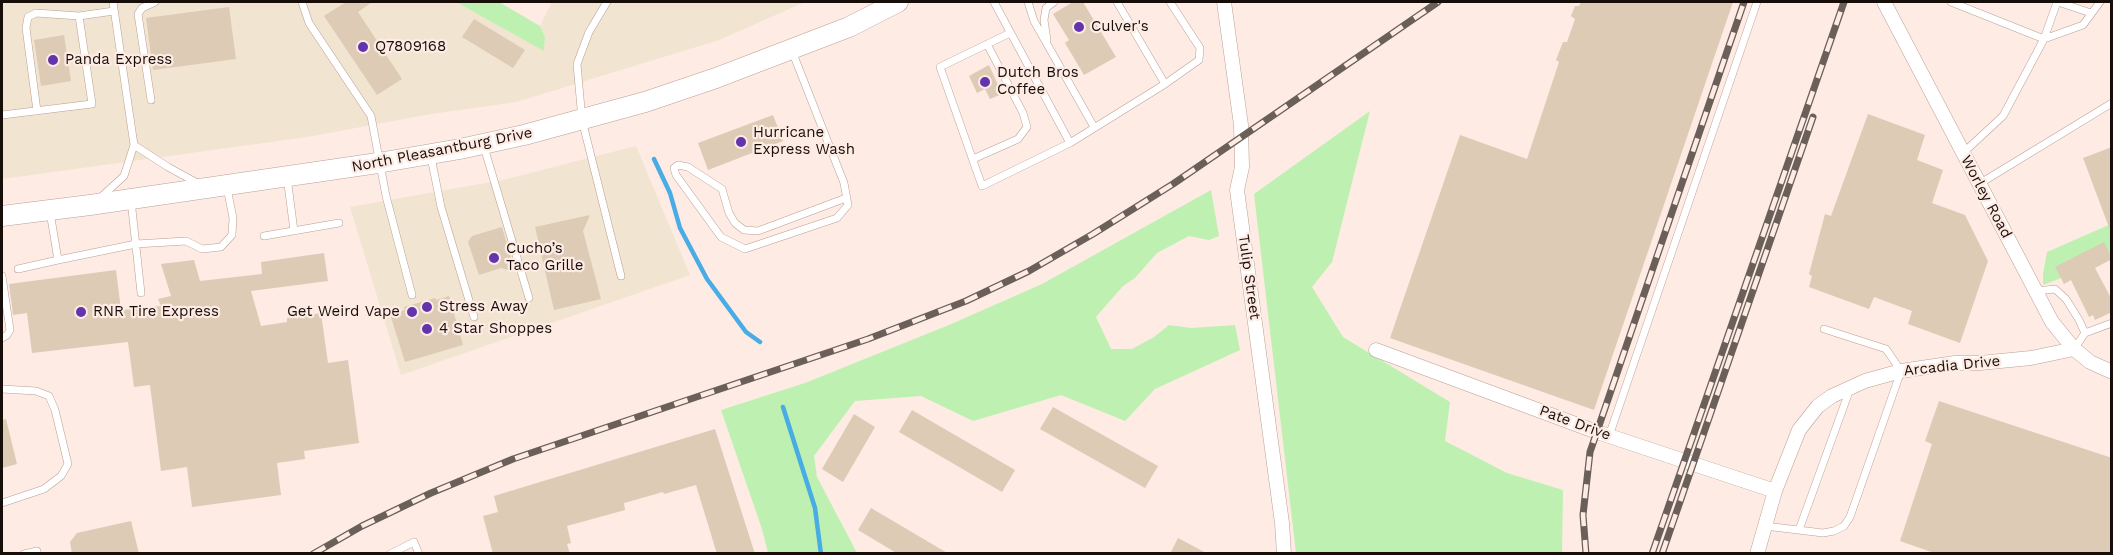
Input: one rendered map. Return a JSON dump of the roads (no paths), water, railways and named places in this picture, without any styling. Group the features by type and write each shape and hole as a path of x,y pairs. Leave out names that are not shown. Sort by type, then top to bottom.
{"main road":[{"name":"North Pleasantburg Drive","path":"2,216 227,186 483,144 582,120 716,78 849,27 898,2"}],"street":[{"name":"Tulip Street","path":"1224,2 1241,125 1242,166 1237,190 1282,523 1284,554"},
{"name":"Worley Road","path":"1884,2 2052,322 2074,349 2090,362 2112,372"},
{"name":"Arcadia Drive","path":"1757,554 1775,491 1799,430 1818,406 1832,396 1865,381 1901,371 1955,363 2031,358 2074,349"},
{"name":"Pate Drive","path":"1376,350 1609,436 1775,491"}],"lane":[{"path":"90,205 110,191 124,176 134,145 113,2"},
{"path":"151,100 138,14 142,8 155,2"},
{"path":"302,2 309,23 371,116 378,163 412,296"},
{"path":"607,2 589,32 577,64 582,120 621,276"},
{"path":"994,2 1070,143"},
{"path":"1028,2 1034,21 1094,127"},
{"path":"1048,46 1044,20 1046,8 1054,2"},
{"path":"1118,2 1166,84"},
{"path":"1010,33 940,67 982,186 1070,143 1166,84 1199,60 1200,48 1170,2"},
{"path":"1609,436 1757,2"},
{"path":"1951,2 2044,39 2083,25 2100,2"},
{"path":"1963,153 2002,116 2044,39 2057,2 2091,14"},
{"path":"37,111 26,27 28,17 36,13 79,16 114,11"},
{"path":"2,116 92,104 79,16"},
{"path":"973,159 1018,140 1027,127 1023,113 987,44"},
{"path":"792,49 844,183 848,205 837,218 745,249 721,237 681,184 674,168 678,165 688,167 722,189 729,213 735,223 744,230 758,231 846,198"},
{"path":"1979,184 2112,104"},
{"path":"483,144 529,298"},
{"path":"134,145 206,188"},
{"path":"430,154 444,218 474,317"},
{"path":"287,176 294,231"},
{"path":"18,269 136,244 186,241 202,249 221,247 232,236 233,218 227,186"},
{"path":"131,200 141,293"},
{"path":"50,210 58,260"},
{"path":"264,236 339,223"},
{"path":"2,276 10,330 5,338 2,338"},
{"path":"2036,291 2055,289 2066,299 2085,333"},
{"path":"2074,349 2085,333 2112,323"},
{"path":"1765,526 1823,533 1844,526 1850,517 1901,371 1886,349 1824,329"},
{"path":"2,388 36,391 49,396 55,410 68,464 61,476 44,489 2,503"},
{"path":"1799,530 1851,388"},
{"path":"390,554 414,542 419,554"},
{"path":"24,554 37,551"}],"waterway":[{"path":"654,159 670,193 680,228 707,279 746,332 760,342"},
{"path":"783,407 815,508 821,554"}],"railway":[{"path":"313,554 362,526 431,493 513,459 868,339 966,301 1029,271 1173,184 1438,2"},
{"path":"1586,554 1583,515 1590,452 1744,2"},
{"path":"1652,554 1844,2"},
{"path":"1662,554 1813,117"}],"place":[{"name":"Culver's","path":"1079,27"},
{"name":"Q7809168","path":"363,47"},
{"name":"Panda Express","path":"53,60"},
{"name":"Dutch Bros Coffee","path":"985,82"},
{"name":"Hurricane Express Wash","path":"741,142"},
{"name":"Cucho’s Taco Grille","path":"494,258"},
{"name":"Stress Away","path":"427,307"},
{"name":"RNR Tire Express","path":"81,312"},
{"name":"Get Weird Vape","path":"412,312"},
{"name":"4 Star Shoppes","path":"427,329"}]}
